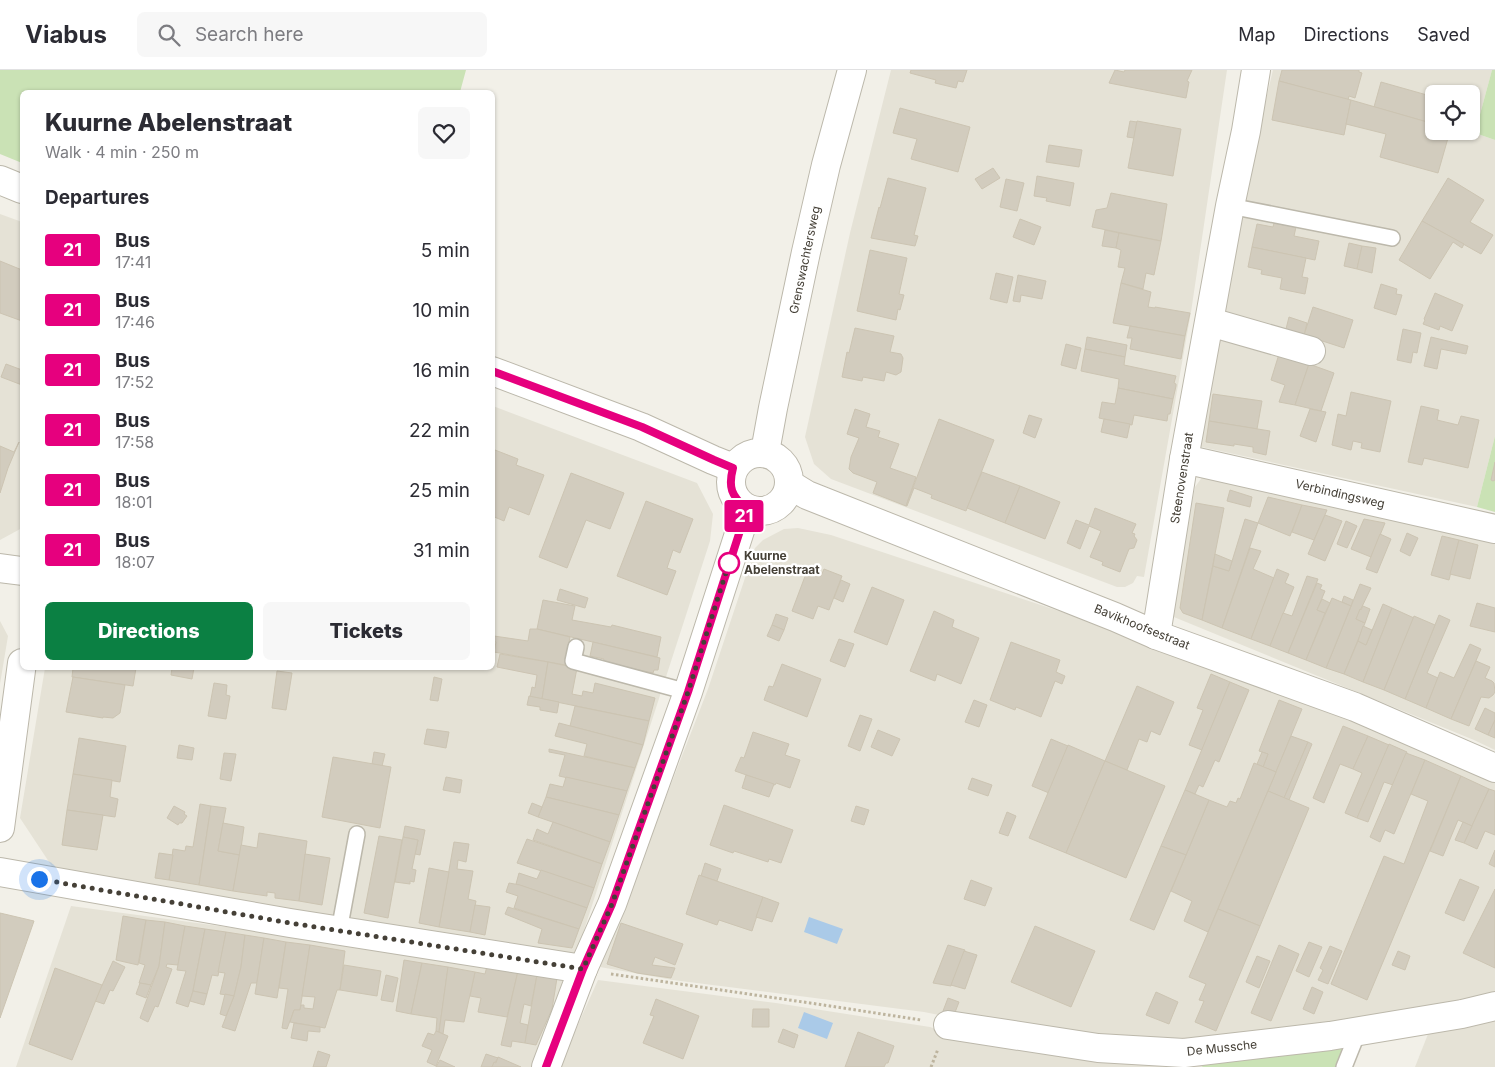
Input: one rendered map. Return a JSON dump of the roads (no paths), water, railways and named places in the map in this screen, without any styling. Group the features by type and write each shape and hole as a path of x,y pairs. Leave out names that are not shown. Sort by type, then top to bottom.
{"street":[{"name":"Grenswachtersweg","path":"765,452 826,165 852,70"},
{"name":"Steenovenstraat","path":"1156,635 1184,459 1256,70"},
{"path":"0,180 20,187"},
{"path":"1210,322 1311,351"},
{"path":"495,372 642,427 733,468"},
{"path":"753,452 765,452 775,456 783,464 788,473 789,484 782,501 774,508 766,511 747,509 737,501 731,491 730,479 733,468 741,458 753,452"},
{"name":"Verbindingsweg","path":"1184,459 1495,529"},
{"name":"Bavikhoofsestraat","path":"789,484 807,495 1156,635 1355,707 1495,768"},
{"path":"546,1067 583,969 612,904 688,692 747,509"},
{"path":"0,568 20,571"},
{"path":"0,828 21,670"},
{"path":"0,872 339,931 583,969"},
{"name":"De Mussche","path":"948,1025 1098,1048 1184,1053 1353,1033 1462,1014 1495,1006"}],"lane":[{"path":"1230,206 1392,238"},
{"path":"576,647 573,661 688,692"},
{"path":"339,931 357,834"},
{"path":"1344,1067 1354,1042 1353,1033"}],"water":[{"path":"809,917 843,929 837,944 804,932"},
{"path":"804,1012 833,1023 827,1039 798,1028"}],"place":[{"name":"Kuurne Abelenstraat","path":"729,563"}]}
